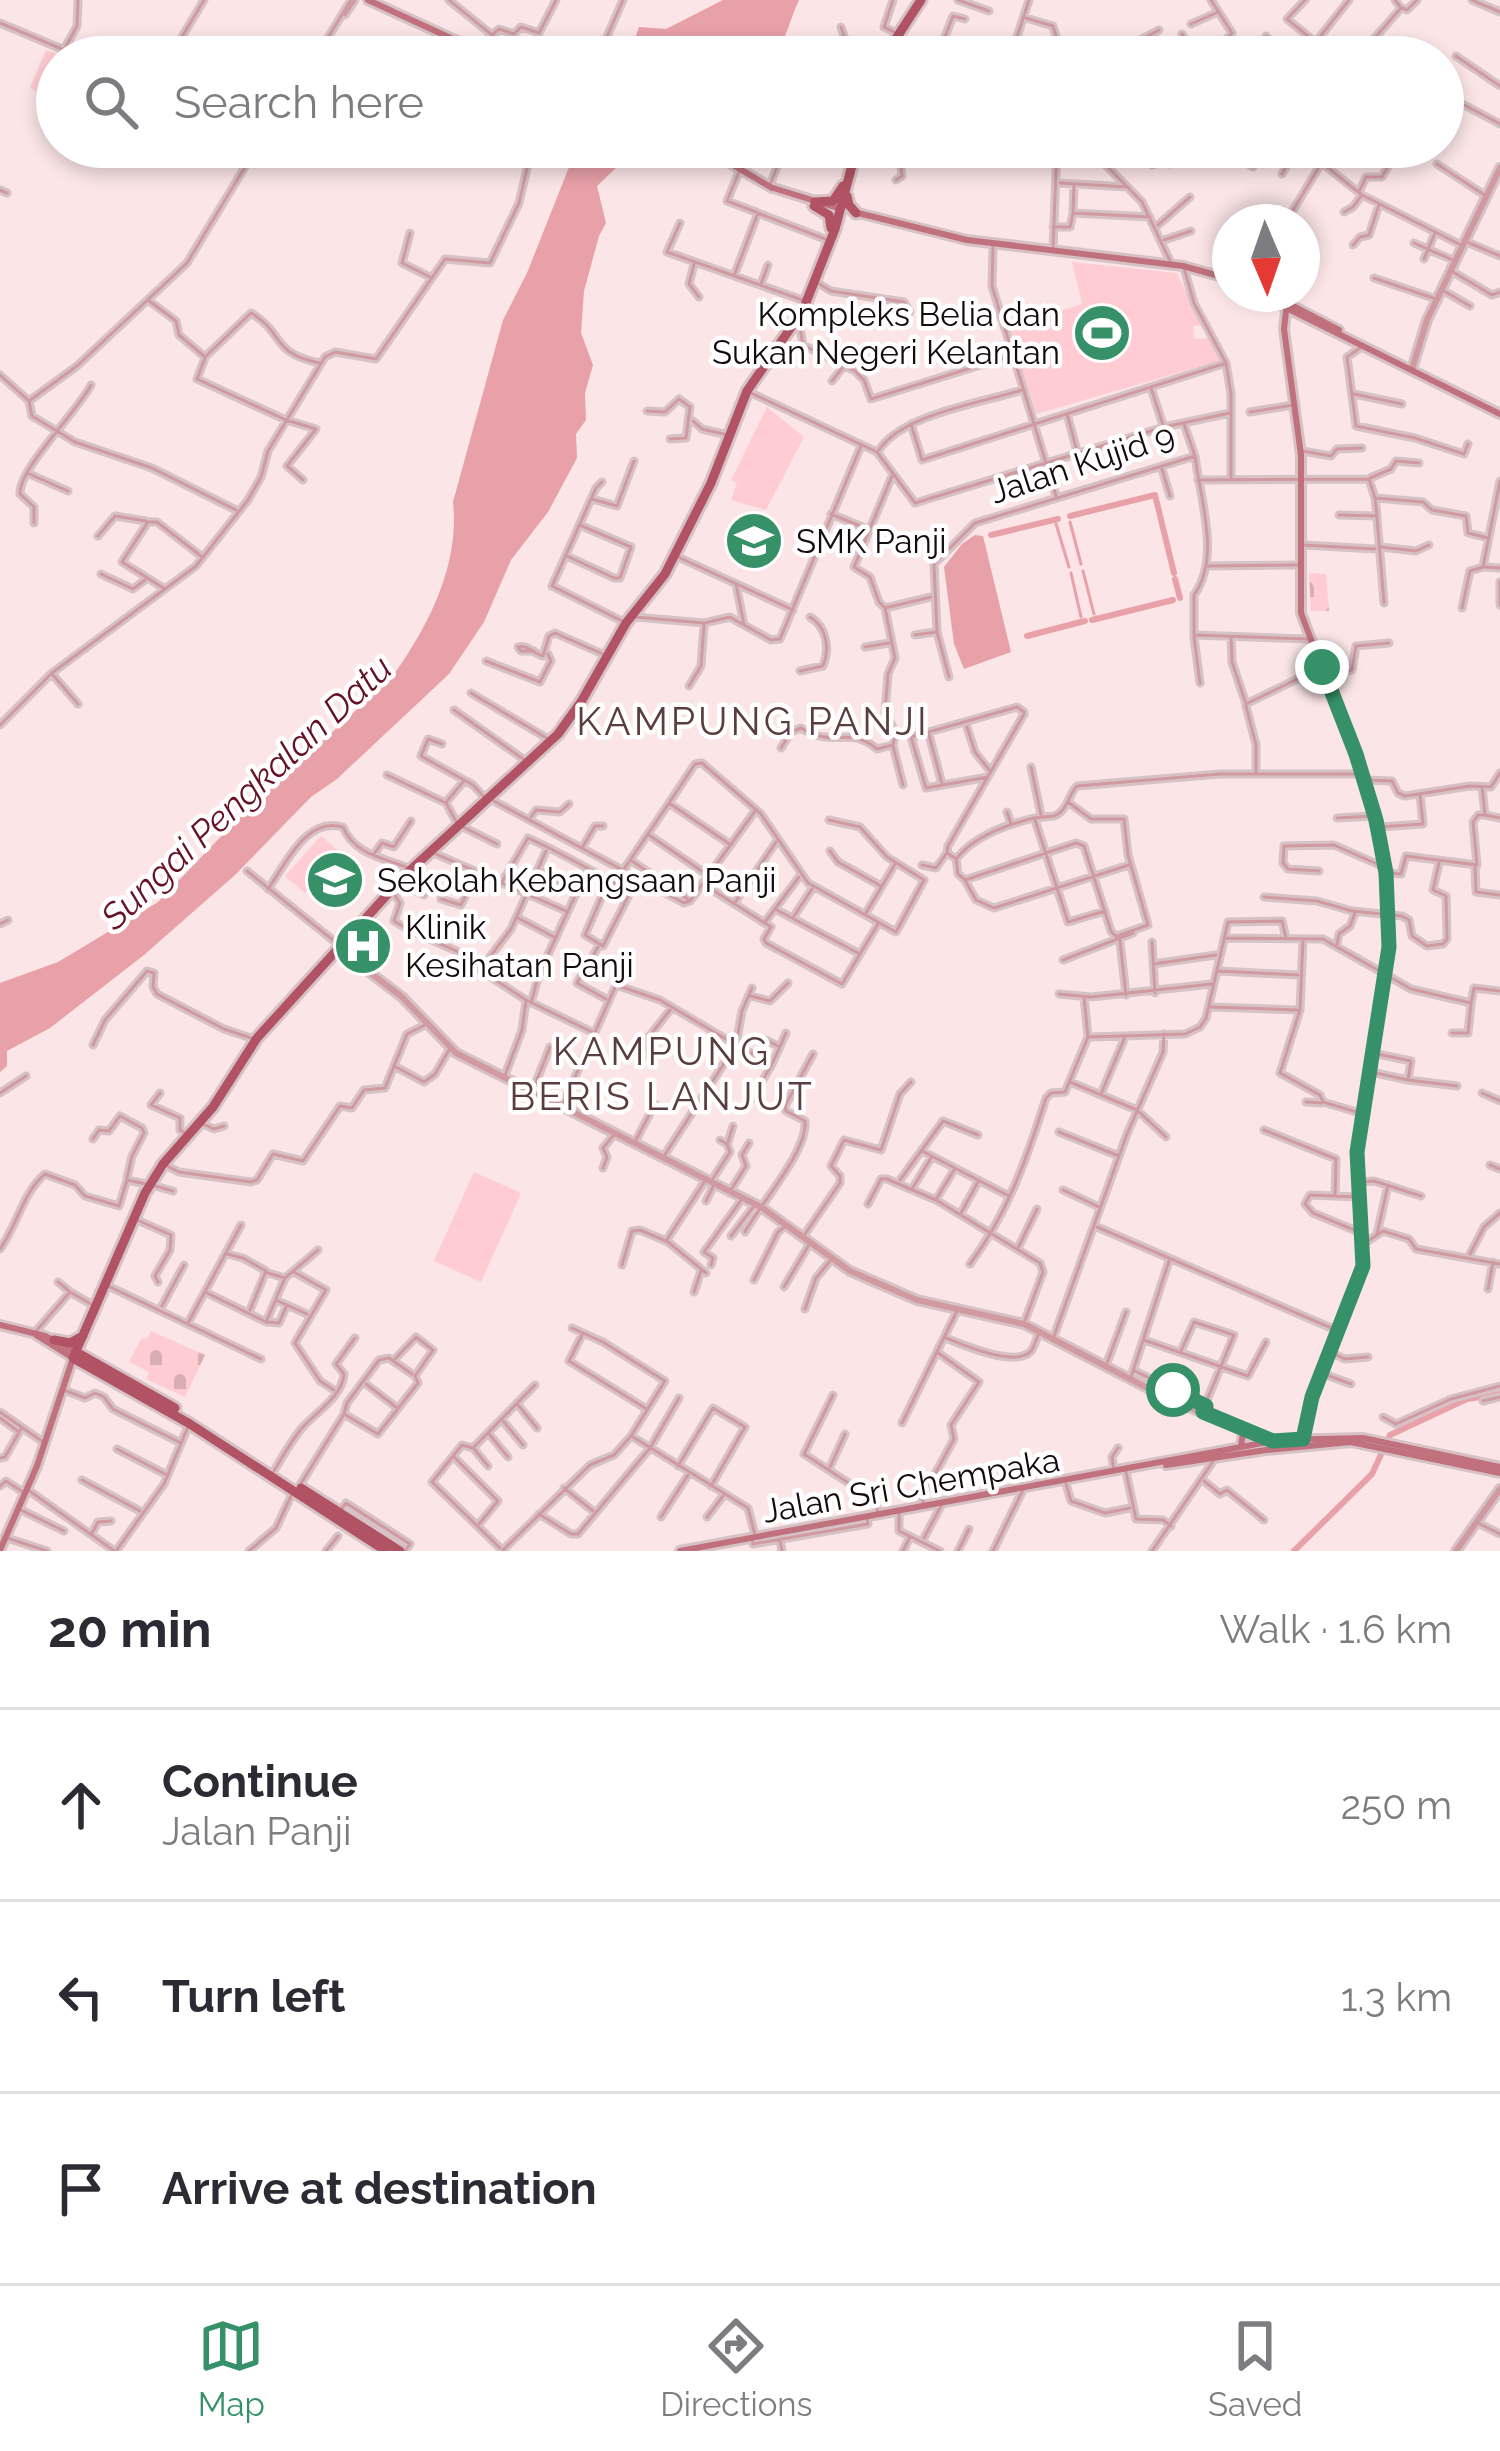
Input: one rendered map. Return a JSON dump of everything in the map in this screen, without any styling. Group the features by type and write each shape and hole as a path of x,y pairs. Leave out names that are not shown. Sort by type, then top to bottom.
{"main road":[{"path":"354,0 371,2 446,36"},
{"path":"894,36 922,0"},
{"path":"737,168 815,204 931,233 1171,264 1212,274"},
{"path":"0,1550 45,1443 67,1373 150,1185 202,1123 255,1040 408,872 528,764 575,712 628,620 676,556 747,391 798,319 849,168"},
{"path":"815,204 833,201 845,185"},
{"path":"845,185 848,205 856,215"},
{"path":"815,204 829,215 831,232"},
{"path":"831,232 845,218 856,215"},
{"path":"1288,312 1302,479 1301,613 1364,777 1386,870 1389,913 1386,975 1361,1114 1360,1275 1316,1390 1306,1442"},
{"path":"1302,312 1500,414"},
{"path":"0,1325 75,1355 297,1489 386,1551"},
{"path":"54,1344 83,1336"},
{"path":"54,1344 66,1360 67,1373"},
{"path":"75,1355 126,1377 297,1489"},
{"path":"1241,1446 1247,1433 1273,1441 1377,1442"},
{"path":"1150,1466 1241,1446 1351,1438 1500,1470"},
{"path":"1150,1466 1214,1459 1273,1441"},
{"name":"Jalan Sri Chempaka","path":"680,1551 1150,1466"},
{"path":"337,1515 377,1530 402,1551"}],"street":[{"path":"72,36 78,0"},
{"path":"182,36 201,0"},
{"path":"330,36 354,0"},
{"path":"448,0 495,36"},
{"path":"493,34 499,28 514,34 521,27 539,33 556,0"},
{"path":"607,36 622,0"},
{"path":"893,0 884,27 896,33"},
{"path":"958,0 989,11"},
{"path":"1018,36 1029,0"},
{"path":"1211,0 1232,33 1229,36"},
{"path":"1305,0 1287,19 1308,36"},
{"path":"1320,36 1349,0"},
{"path":"1395,0 1407,10 1417,0"},
{"path":"1472,0 1500,12"},
{"path":"1376,36 1401,8"},
{"path":"1191,24 1219,11"},
{"path":"943,36 953,16 965,19"},
{"path":"1024,18 1053,26 1056,36"},
{"path":"0,23 36,37"},
{"path":"841,27 844,36"},
{"path":"1148,36 1159,30"},
{"path":"1464,61 1500,86"},
{"path":"1464,105 1500,124"},
{"path":"28,401 67,375 195,252 245,168"},
{"path":"0,725 52,673 167,590 202,557 248,500 268,451 321,363 335,352 376,359 445,259 483,265 494,258 519,203 527,168"},
{"path":"770,187 777,168"},
{"path":"896,180 902,176 901,168"},
{"path":"1053,250 1057,168"},
{"path":"1110,168 1152,217 1171,264"},
{"path":"1282,174 1286,168"},
{"path":"1297,204 1319,168"},
{"path":"1327,168 1380,204 1500,256"},
{"path":"1344,212 1353,207 1366,177 1382,177 1387,168"},
{"path":"1443,168 1488,197"},
{"path":"1412,369 1438,300 1500,169"},
{"path":"740,170 727,201 831,232"},
{"path":"1057,183 1130,187"},
{"path":"1053,227 1069,227 1074,184"},
{"path":"0,190 8,193"},
{"path":"1156,226 1190,197"},
{"path":"1353,245 1360,236 1369,235 1380,204"},
{"path":"733,277 758,212"},
{"path":"1073,213 1152,217"},
{"path":"680,223 667,252 806,302"},
{"path":"1162,240 1191,231"},
{"path":"1424,259 1436,232"},
{"path":"410,233 402,263 432,278"},
{"path":"1414,242 1456,262"},
{"path":"993,244 991,281 1057,498"},
{"path":"694,262 689,284 699,298"},
{"path":"761,286 768,265"},
{"path":"1183,266 1195,303 1226,363 1231,478"},
{"path":"1452,271 1492,295 1500,292"},
{"path":"1374,278 1438,300"},
{"path":"814,281 831,291 904,302 910,312"},
{"path":"1442,291 1470,306"},
{"path":"148,300 176,320 179,336 205,357"},
{"path":"303,480 287,466 317,430 196,380 205,357 253,313 268,325 278,345 296,358 321,363"},
{"path":"798,319 803,345 860,375 873,399 1013,355"},
{"path":"1364,344 1347,357 1356,426 1473,457"},
{"path":"911,424 922,460 1226,363"},
{"path":"832,380 844,365"},
{"path":"0,375 28,401 32,416 57,433 152,468 237,510"},
{"path":"34,523 34,507 18,490 26,472 72,417 91,385"},
{"path":"1150,386 1164,427"},
{"path":"877,452 889,435 911,424 1024,390"},
{"path":"747,391 877,452 915,503 1164,427 1230,413"},
{"path":"1352,393 1402,404"},
{"path":"647,411 665,412 679,400 690,406 686,438 670,439"},
{"path":"1250,412 1294,405"},
{"path":"1067,412 1078,452"},
{"path":"690,418 702,429 729,435"},
{"name":"Jalan Kujid 9","path":"933,596 932,566 975,523 1195,456 1184,422"},
{"path":"1464,454 1468,443"},
{"path":"602,482 578,524 553,589 628,620 704,623 730,617 777,641 861,445"},
{"path":"1300,451 1331,456 1335,450 1362,448"},
{"path":"1195,456 1206,518 1204,566 1194,595 1201,683"},
{"path":"1197,480 1369,479 1398,460 1419,463"},
{"path":"591,499 617,506 634,461"},
{"path":"1161,466 1171,496"},
{"path":"26,472 68,491"},
{"path":"892,475 854,568 870,577 885,608 896,659 888,674 885,712 896,733 893,746 903,785"},
{"path":"1369,479 1375,498 1384,603"},
{"path":"1484,567 1500,481"},
{"path":"1375,498 1423,502 1432,510 1466,516 1468,533 1488,538"},
{"path":"832,514 867,529"},
{"path":"1339,515 1377,516"},
{"path":"98,536 115,516 157,522 202,557"},
{"path":"148,522 122,562 167,590"},
{"path":"565,556 617,578 624,573 631,547 578,524"},
{"path":"1301,545 1417,551 1429,545"},
{"path":"676,556 793,610"},
{"path":"1204,566 1300,565"},
{"path":"1462,608 1470,571 1500,568"},
{"path":"101,574 133,589 146,579"},
{"path":"1500,582 1500,605"},
{"path":"736,584 744,625"},
{"path":"885,608 933,596 949,677"},
{"path":"800,671 824,666 827,655 826,638 811,616"},
{"path":"689,686 701,666 704,623"},
{"path":"916,635 937,632"},
{"path":"486,661 540,682 551,661 549,636 555,633 607,656"},
{"path":"1194,635 1309,639"},
{"path":"1231,637 1232,662 1256,745 1256,773"},
{"path":"865,647 891,643"},
{"path":"1246,704 1323,670 1352,670 1356,646 1389,643"},
{"path":"534,651 543,656 547,652"},
{"path":"52,673 78,704"},
{"path":"472,693 552,741"},
{"path":"896,733 929,734 1017,707 1024,711 947,853 936,868 922,865"},
{"path":"454,710 528,764"},
{"path":"966,724 989,775"},
{"path":"781,748 791,732 801,728 816,739 862,736 877,748 893,746"},
{"path":"929,734 943,786"},
{"path":"911,737 925,788 989,775"},
{"path":"442,744 428,739 421,756 486,798 684,903 704,884 756,810"},
{"path":"623,871 698,762 756,810 813,887 896,932 925,882 895,863 860,827 829,820"},
{"path":"1031,767 1046,853 1068,922 1105,910"},
{"path":"1131,865 991,908 976,900 958,875 956,859 971,840 1056,815 1073,788 1092,783 1256,773 1364,777 1392,781 1400,795 1493,786 1500,773"},
{"path":"387,775 446,803 458,824 496,844"},
{"path":"446,803 465,781"},
{"path":"1482,787 1485,815"},
{"path":"1377,827 1423,824 1420,794"},
{"path":"1063,960 1148,925 1124,819 1092,819 1068,802"},
{"path":"669,803 730,845"},
{"path":"529,820 536,810 560,812 569,804"},
{"path":"1007,812 1012,826"},
{"path":"1500,818 1478,815 1473,822 1475,891 1500,895"},
{"path":"1337,818 1374,816"},
{"path":"372,856 382,843 394,847 411,821"},
{"path":"268,889 296,846 319,828 336,824 372,856 408,872 414,890 424,895"},
{"path":"581,848 595,826 603,826"},
{"path":"648,834 709,876"},
{"path":"501,884 525,839 609,880 629,893 607,944 599,945 585,934 609,880"},
{"path":"733,906 776,841"},
{"path":"965,880 1081,843 1117,938 1126,995"},
{"path":"1319,872 1288,869 1282,862 1284,846 1334,844 1402,874 1406,856 1475,866"},
{"path":"482,967 516,917 548,848"},
{"path":"430,851 566,911"},
{"path":"830,851 838,862 881,886"},
{"path":"947,853 956,859"},
{"path":"504,1080 529,1001 566,911 596,856"},
{"path":"630,860 690,901"},
{"path":"866,915 895,863"},
{"path":"1264,897 1389,913 1409,920 1412,936 1422,944 1446,942 1446,896 1433,890 1438,863"},
{"path":"538,869 577,889"},
{"path":"247,871 402,997 450,1048 504,1080 789,1223 850,1271 902,1295 1024,1324 1247,1433 1255,1448"},
{"path":"441,899 461,904 476,872"},
{"path":"764,923 800,875"},
{"path":"704,884 771,927 765,942 842,984 879,922"},
{"path":"793,919 813,887"},
{"path":"390,891 400,901 394,921 416,935 439,940 529,1001 594,1033"},
{"path":"775,909 861,955"},
{"path":"1336,946 1355,911"},
{"path":"516,917 556,938"},
{"path":"0,924 8,920"},
{"path":"1088,1036 1196,1030 1210,1007 1228,922 1282,921 1286,938"},
{"path":"1224,938 1323,939 1414,990 1471,1003"},
{"path":"1303,938 1300,1010 1280,1073 1320,1095 1323,1102 1361,1114"},
{"path":"1152,942 1155,993"},
{"path":"599,945 578,983 608,1000"},
{"path":"1153,964 1220,954"},
{"path":"561,1109 627,962"},
{"path":"93,1045 105,1020 147,970 154,973 153,987 158,994 255,1040"},
{"path":"1216,971 1300,975"},
{"path":"749,995 770,1001 788,983"},
{"path":"1059,994 1126,995 1214,984"},
{"path":"616,985 660,1000 689,1021 772,1064"},
{"path":"663,1157 736,1045 752,988"},
{"path":"1452,1033 1468,1033 1474,988 1500,992"},
{"path":"970,1264 992,1235 1011,1197 1046,1098 1065,1092 1088,1036 1084,997"},
{"path":"1210,1007 1300,1010"},
{"path":"650,1052 653,1036 671,1008"},
{"path":"163,1164 179,1172 253,1182 273,1154 303,1161 340,1106 354,1107 364,1090 382,1090 396,1067 406,1034 426,1024"},
{"path":"752,1100 786,1033"},
{"path":"1053,1337 1163,1052 1164,1034"},
{"path":"1101,1095 1126,1035"},
{"path":"766,1040 780,1047"},
{"path":"531,1094 550,1047"},
{"path":"396,1067 427,1082 450,1048"},
{"path":"1372,1053 1411,1061 1407,1080"},
{"path":"745,1232 807,1129 805,1121 785,1106 813,1054"},
{"path":"1370,1072 1457,1086"},
{"path":"0,1093 26,1076"},
{"path":"803,1235 840,1183 831,1166 844,1140 881,1150 900,1094 911,1082"},
{"path":"1069,1082 1137,1111 1166,1137"},
{"path":"160,1093 151,1105 180,1118 180,1130 190,1136"},
{"path":"1482,1093 1500,1101"},
{"path":"1306,1102 1319,1106 1323,1102"},
{"path":"634,1143 655,1104"},
{"path":"0,1249 35,1182 45,1174 76,1185 85,1196 119,1206 126,1173 144,1133 120,1116 109,1131 99,1130 93,1139"},
{"path":"898,1184 944,1120 978,1135"},
{"path":"202,1123 214,1129 224,1126"},
{"path":"666,1241 730,1153 734,1126"},
{"path":"1264,1130 1336,1159 1335,1197"},
{"path":"1059,1132 1120,1157"},
{"path":"603,1168 607,1157 603,1148 614,1134"},
{"path":"720,1140 728,1144"},
{"path":"730,1191 746,1166 742,1155 749,1143"},
{"path":"919,1150 1011,1197"},
{"path":"912,1189 932,1156"},
{"path":"1490,1165 1500,1169"},
{"path":"937,1200 955,1168"},
{"path":"868,1204 882,1178 937,1200 1040,1263 1043,1270 1024,1324"},
{"path":"128,1180 173,1191"},
{"path":"960,1214 979,1180"},
{"path":"706,1201 711,1182"},
{"path":"1357,1182 1388,1185 1421,1196"},
{"path":"1362,1244 1376,1236 1388,1185"},
{"path":"1063,1190 1102,1209"},
{"path":"1358,1197 1310,1195 1305,1204 1313,1214 1361,1233"},
{"path":"694,1264 743,1198"},
{"path":"731,1236 758,1206"},
{"path":"1017,1250 1037,1209"},
{"path":"1469,1256 1484,1226 1500,1213"},
{"path":"133,1219 171,1235 170,1250 155,1276 158,1282"},
{"path":"754,1280 778,1232 789,1223"},
{"path":"187,1324 241,1225"},
{"path":"1095,1226 1338,1330"},
{"path":"622,1265 633,1230 666,1241 703,1271 694,1292"},
{"path":"1376,1236 1383,1232 1410,1239 1417,1249 1497,1263 1488,1289"},
{"path":"0,1233 7,1240"},
{"path":"784,1287 812,1242"},
{"path":"266,1322 284,1278 318,1250"},
{"path":"704,1252 713,1259 711,1265"},
{"path":"225,1254 284,1278"},
{"path":"1132,1374 1170,1258"},
{"path":"805,1309 816,1277 833,1259"},
{"path":"160,1309 184,1265"},
{"path":"294,1272 326,1290 295,1346 320,1381 336,1391"},
{"path":"248,1313 266,1273"},
{"path":"58,1282 95,1306"},
{"path":"105,1284 261,1359"},
{"path":"33,1335 70,1292"},
{"path":"205,1292 266,1322 279,1323 287,1305"},
{"path":"276,1300 309,1315"},
{"path":"902,1423 958,1309"},
{"path":"1106,1364 1126,1312"},
{"path":"1181,1351 1194,1322 1232,1333 1201,1410"},
{"path":"488,1466 473,1448 463,1445 432,1482 503,1550 590,1465 614,1455 632,1436 664,1380 572,1328"},
{"path":"944,1337 994,1356 1021,1357 1031,1351 1039,1331"},
{"path":"584,1333 568,1359 647,1409"},
{"path":"394,1360 416,1336 431,1346 434,1354 415,1376"},
{"path":"274,1471 301,1430 323,1412 346,1379 336,1362 355,1338"},
{"path":"1144,1340 1251,1376 1266,1342"},
{"path":"924,1507 922,1498 954,1439 951,1425 979,1382 937,1352"},
{"path":"1329,1352 1345,1359 1368,1357"},
{"path":"249,1551 275,1528 363,1381 379,1360 394,1360 415,1376 418,1383 378,1434 344,1414"},
{"path":"1322,1373 1351,1384"},
{"path":"363,1381 398,1408"},
{"path":"473,1448 535,1385"},
{"path":"1383,1417 1396,1424 1460,1395 1500,1386"},
{"path":"62,1389 85,1398 95,1393 103,1396 112,1409 181,1443"},
{"path":"833,1395 803,1452 875,1500 879,1515"},
{"path":"1483,1401 1500,1397"},
{"path":"538,1513 578,1534 650,1448 679,1398"},
{"path":"517,1404 537,1428"},
{"path":"678,1466 713,1408 745,1427 711,1486"},
{"path":"0,1415 45,1443"},
{"path":"502,1419 523,1444"},
{"path":"0,1486 5,1481 26,1491 116,1551 168,1476 190,1424"},
{"path":"0,1458 7,1455 21,1430"},
{"path":"488,1433 508,1456"},
{"path":"829,1469 845,1434"},
{"path":"632,1436 749,1508 753,1537"},
{"path":"1114,1473 1112,1457 1118,1448"},
{"path":"117,1449 168,1476"},
{"path":"453,1456 498,1501 477,1527"},
{"path":"1152,1551 1214,1459"},
{"path":"1125,1471 1131,1507 1139,1520 1163,1520 1171,1526"},
{"path":"661,1516 688,1473"},
{"path":"82,1480 142,1512"},
{"path":"1203,1480 1220,1493 1228,1490 1264,1520"},
{"path":"1066,1481 1071,1501 1104,1513 1131,1507"},
{"path":"564,1488 595,1512"},
{"path":"993,1551 1023,1489"},
{"path":"1456,1551 1497,1500 1500,1489"},
{"path":"707,1517 724,1494"},
{"path":"923,1540 943,1503"},
{"path":"18,1508 64,1531"},
{"path":"898,1511 898,1531 940,1551"},
{"path":"337,1515 338,1536"},
{"path":"91,1535 98,1522 111,1521"},
{"path":"1477,1522 1500,1534"},
{"path":"958,1551 969,1529"},
{"path":"326,1551 338,1536 360,1533"},
{"path":"903,1551 911,1535"},
{"path":"779,1536 782,1551"},
{"path":"5,1538 47,1551"}],"green space":[{"name":"Kompleks Belia dan Sukan Negeri Kelantan","path":"1072,262 1177,273 1202,325 1193,326 1194,339 1210,338 1223,360 1036,414 1009,327 1082,304"},
{"path":"767,407 804,437 766,510 731,500 737,483 731,480"},
{"path":"1309,573 1326,574 1329,611 1311,611"},
{"path":"321,836 341,853 305,893 285,876"},
{"path":"474,1172 521,1193 481,1282 434,1261"},
{"path":"151,1331 205,1355 185,1397 146,1379 149,1372 129,1362"}],"shaded area":[{"path":"723,0 799,0 785,36 636,36 639,27 666,29"},
{"name":"Sungai Pengkalan Datu","path":"569,168 616,168 597,186 606,223 584,291 581,333 593,365 585,393 586,420 576,434 577,458 548,512 511,560 484,622 449,674 337,779 311,797 235,875 144,955 50,1028 7,1051 7,1066 0,1072 0,983 58,962 158,902 232,825 392,677 405,658 446,572 453,502 503,320"},
{"path":"975,535 983,536 1011,652 964,669 954,644 944,567"}],"waterway":[{"path":"1070,516 1155,495 1174,573"},
{"path":"991,535 1058,519"},
{"path":"1070,522 1081,564"},
{"path":"1056,524 1069,567"},
{"path":"1083,571 1094,614"},
{"path":"1071,573 1081,617"},
{"path":"1175,579 1180,598"},
{"path":"1092,620 1173,600"},
{"path":"1027,636 1085,621"},
{"path":"1294,1551 1372,1474 1390,1435 1467,1399 1500,1394"}],"place":[{"name":"Kompleks Belia dan Sukan Negeri Kelantan","path":"1102,333"},
{"name":"SMK Panji","path":"754,541"},
{"name":"Sekolah Kebangsaan Panji","path":"335,880"},
{"name":"Klinik Kesihatan Panji","path":"363,946"}],"district":[{"name":"KAMPUNG PANJI","path":"753,721"},
{"name":"KAMPUNG BERIS LANJUT","path":"662,1074"}],"route":[{"path":"1173,1390 1206,1406 1203,1412 1273,1441 1303,1439 1312,1397 1363,1266 1357,1152 1388,965 1388,886 1363,774 1322,667"}]}
